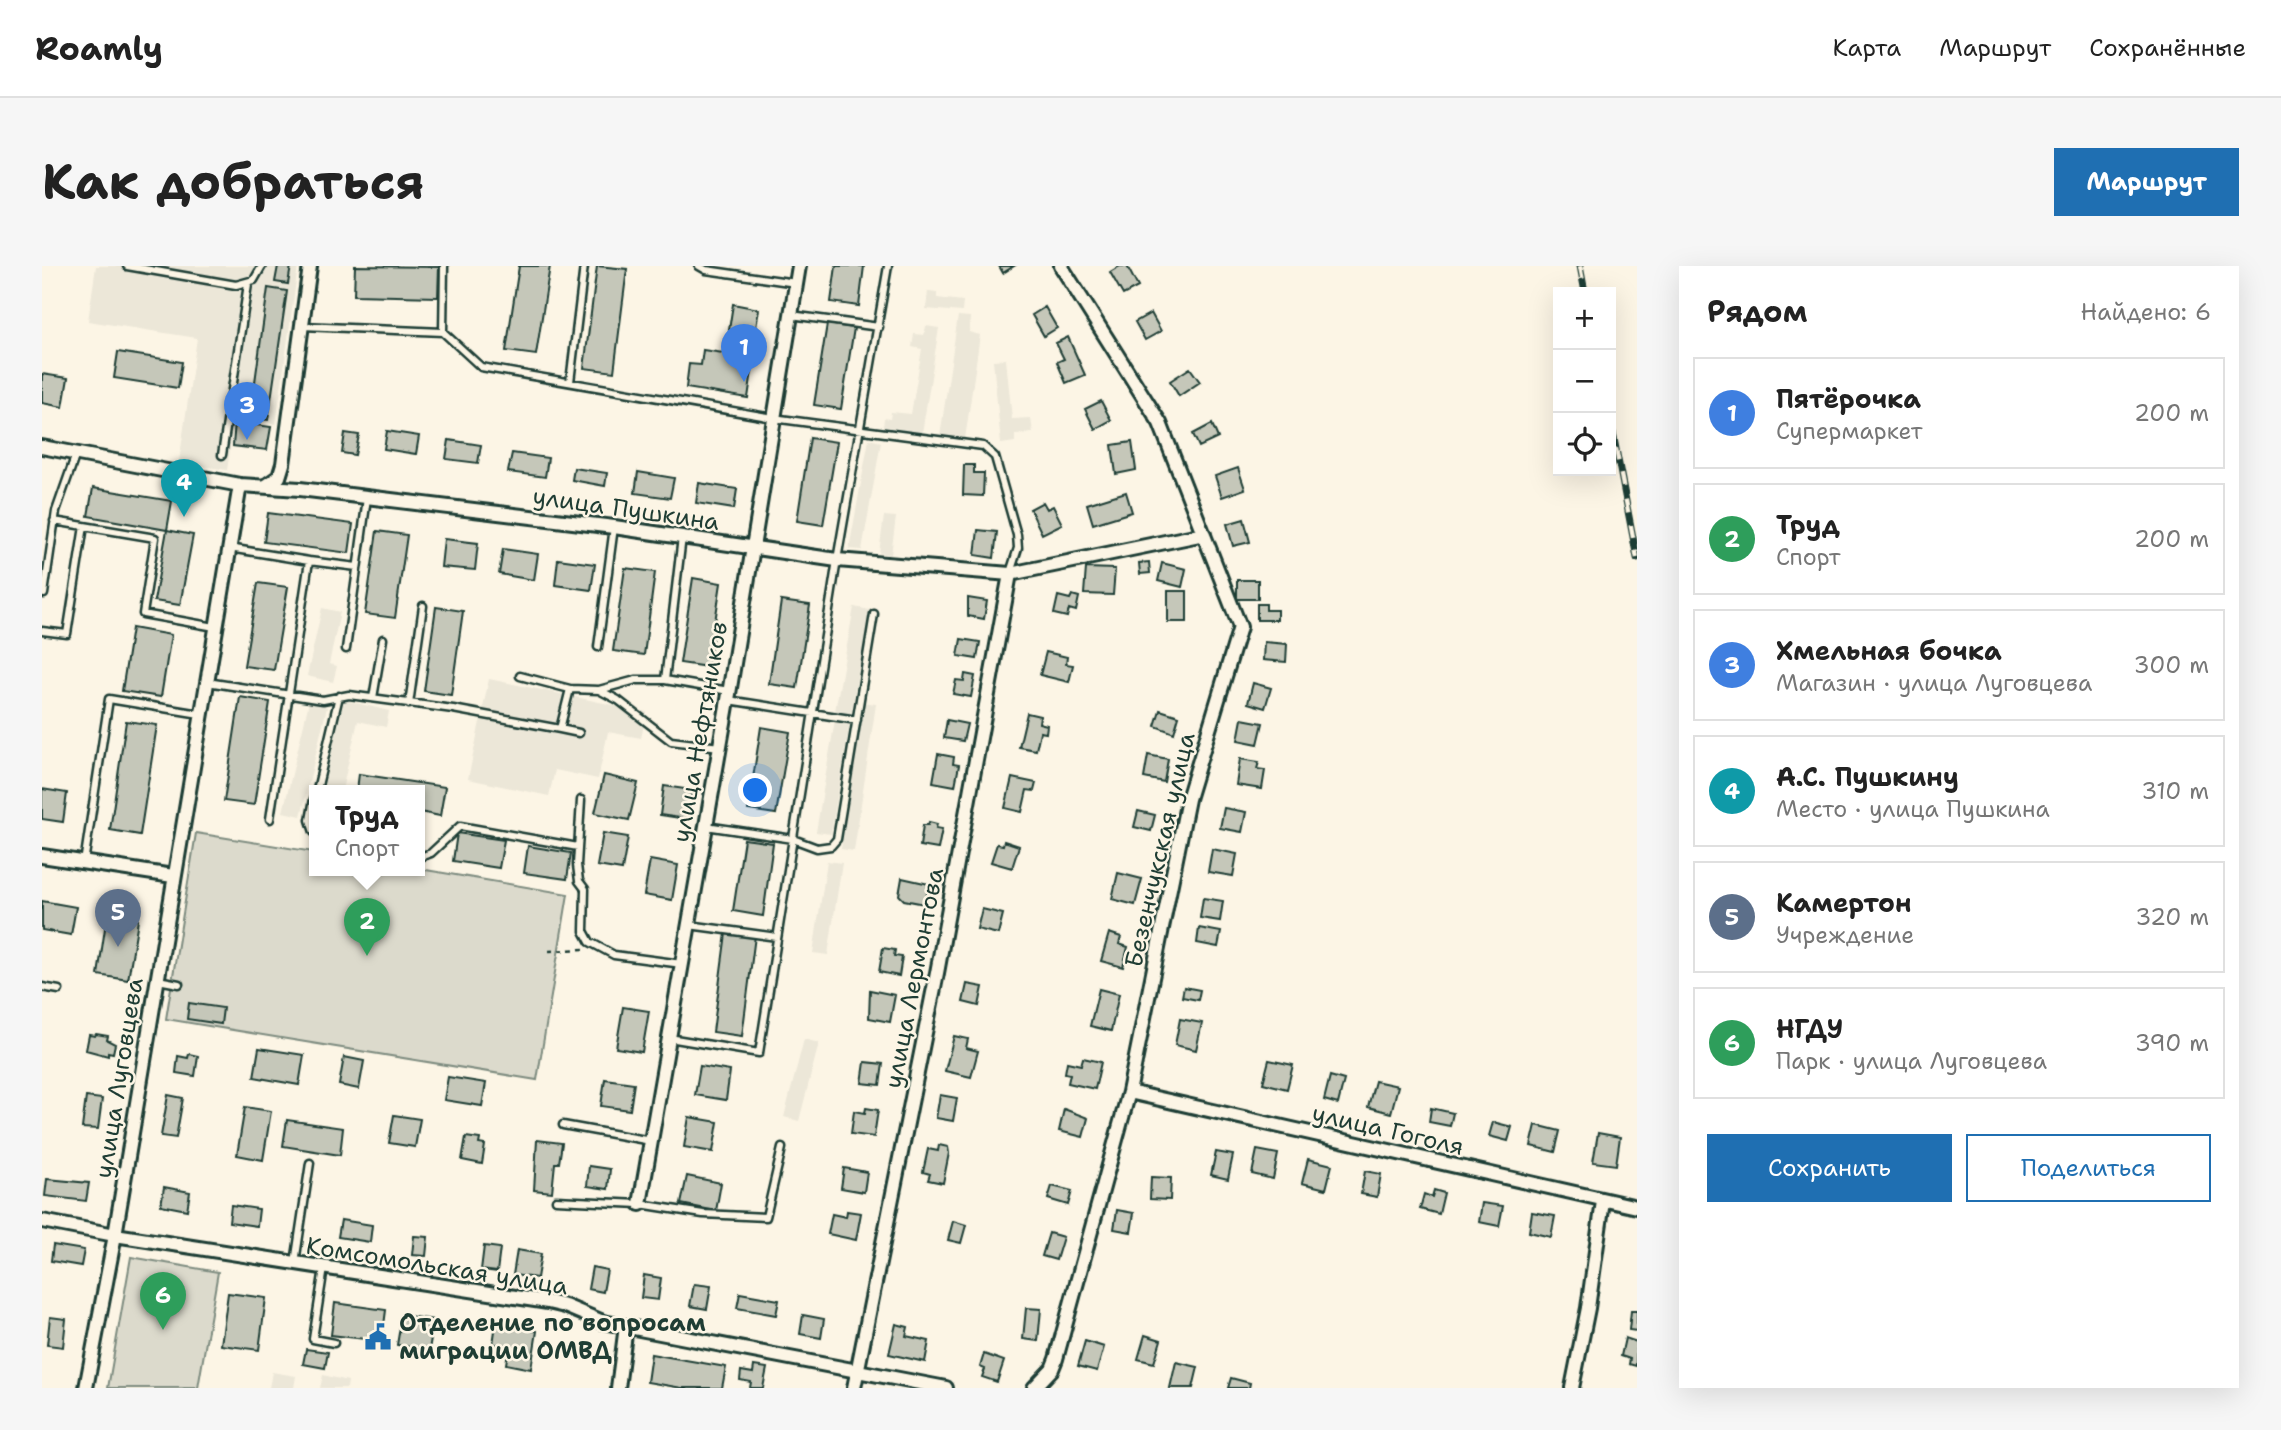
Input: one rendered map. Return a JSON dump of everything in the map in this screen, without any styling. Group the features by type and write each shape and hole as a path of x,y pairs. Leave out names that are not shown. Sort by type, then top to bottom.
{"street":[{"path":"266,486 279,477 283,464 310,266"},
{"name":"улица Нефтяников","path":"640,1204 729,695 799,266"},
{"name":"Безенчукская улица","path":"1034,1388 1052,1369 1056,1359 1129,1093 1188,799 1240,627 1160,423 1061,266"},
{"name":"улица Пушкина","path":"42,447 240,485 368,497 614,527 837,560 1010,575 1204,534"},
{"name":"улица Луговцева","path":"86,1388 115,1235 205,682 240,485"},
{"name":"улица Лермонтова","path":"854,1388 937,973 1010,575"},
{"path":"42,856 173,876"},
{"name":"улица Гоголя","path":"1129,1093 1637,1207"},
{"path":"1572,1388 1588,1308 1603,1201"},
{"name":"Комсомольская улица","path":"42,1221 115,1235 548,1302 603,1322 946,1388"},
{"path":"618,1388 626,1326"}],"lane":[{"path":"127,266 248,284"},
{"path":"222,455 248,284 260,274 262,266"},
{"path":"443,332 444,266"},
{"path":"570,382 584,266"},
{"path":"699,266 706,270 727,269 796,283"},
{"path":"669,1038 759,1053 837,560 888,266"},
{"path":"791,315 879,327"},
{"path":"302,326 443,332 481,367 773,418 983,446 990,451 998,464 1017,535 1018,548 1010,575"},
{"path":"44,594 54,521 76,454"},
{"path":"346,649 368,497"},
{"path":"54,521 155,538 143,614 215,626"},
{"path":"42,631 67,634 84,526"},
{"path":"598,647 614,527"},
{"path":"665,680 682,537"},
{"path":"229,548 357,567"},
{"path":"270,819 309,561"},
{"path":"409,704 423,606"},
{"path":"706,826 793,839 817,849 831,846 837,839 874,614"},
{"path":"373,698 383,639"},
{"path":"520,676 570,689 599,690 636,680 665,680 813,713 857,720"},
{"path":"205,682 323,700 339,696 373,698 579,733"},
{"path":"560,729 570,689"},
{"path":"599,690 618,700 671,741 720,747"},
{"path":"318,785 339,696"},
{"path":"84,863 109,699 200,714"},
{"path":"581,800 579,881 585,889 584,931 590,942 614,955 682,964"},
{"path":"425,855 431,853 460,826 578,847"},
{"path":"689,925 778,937"},
{"path":"156,980 179,984"},
{"path":"42,987 59,990"},
{"path":"563,1125 651,1141"},
{"path":"556,1200 640,1204 703,1214 766,1217 782,1148"},
{"path":"295,1263 310,1163"},
{"path":"324,1268 313,1339 334,1343"}],"path":[{"path":"549,951 599,949"}],"shaded area":[{"path":"96,266 298,266 276,424 235,419 227,470 179,462 197,338 88,321"},
{"path":"928,291 937,292 937,298 963,301 962,312 926,309"},
{"path":"958,316 970,317 969,332 980,335 965,439 940,436"},
{"path":"926,326 939,328 922,433 883,427 884,418 890,419 891,412 911,414 922,349 912,347 914,334 924,335"},
{"path":"1006,359 1012,419 1031,418 1033,433 1015,434 1015,442 1001,444 993,360"},
{"path":"869,439 881,442 862,550 849,549"},
{"path":"884,516 896,517 891,555 879,553"},
{"path":"854,607 870,610 851,714 835,711"},
{"path":"322,608 340,612 329,664 337,666 333,682 307,676"},
{"path":"489,679 647,712 641,738 608,732 598,779 555,770 549,796 468,779"},
{"path":"344,700 389,711 386,727 358,721 343,785 324,785"},
{"path":"309,702 327,707 301,816 283,812"},
{"path":"863,702 876,704 854,851 841,849"},
{"path":"835,720 850,723 831,834 816,832"},
{"path":"196,833 309,851 309,876 425,876 425,870 568,894 537,1080 166,1019"},
{"path":"827,861 842,863 828,955 813,953"},
{"path":"804,1039 819,1043 799,1121 784,1117"},
{"path":"131,1257 218,1272 198,1388 108,1388"},
{"path":"272,1372 296,1376 294,1388 269,1388"},
{"path":"323,1375 348,1381 347,1388 320,1388"}],"building":[{"path":"278,266 291,266 288,284 275,282"},
{"path":"355,266 439,267 438,297 354,295"},
{"path":"519,266 550,266 536,355 506,351"},
{"path":"597,266 627,269 614,372 584,368"},
{"path":"836,266 864,266 859,306 831,302"},
{"path":"999,266 1014,266 1003,273"},
{"path":"1120,266 1127,266 1138,287 1123,295 1110,272"},
{"path":"268,288 287,291 268,420 250,418"},
{"path":"733,304 759,309 755,334 729,330"},
{"path":"1045,307 1057,328 1044,336 1032,315"},
{"path":"1151,313 1161,331 1145,340 1135,322"},
{"path":"827,324 854,328 841,409 814,405"},
{"path":"1068,337 1085,375 1066,383 1057,362 1064,359 1056,343"},
{"path":"703,350 744,356 742,370 752,371 748,398 686,388 689,364 701,365"},
{"path":"118,352 182,362 178,388 114,378"},
{"path":"1190,368 1200,382 1179,396 1170,381"},
{"path":"42,374 68,378 63,407 42,403"},
{"path":"1101,401 1111,420 1095,429 1085,409"},
{"path":"235,422 271,427 267,450 233,446"},
{"path":"1212,424 1218,438 1199,447 1193,434"},
{"path":"387,431 419,436 416,454 384,449"},
{"path":"345,433 359,435 355,455 342,453"},
{"path":"810,438 837,442 823,525 797,521"},
{"path":"449,440 481,445 478,463 446,459"},
{"path":"1132,442 1136,470 1116,474 1112,445"},
{"path":"512,453 548,458 545,477 508,472"},
{"path":"964,465 974,465 974,473 984,473 983,496 963,495"},
{"path":"574,468 607,473 605,486 572,480"},
{"path":"1238,468 1245,489 1222,497 1215,476"},
{"path":"638,472 674,478 670,498 635,493"},
{"path":"699,483 737,489 734,509 696,503"},
{"path":"93,488 172,501 167,530 88,516"},
{"path":"1126,492 1132,512 1093,524 1087,504"},
{"path":"1043,502 1047,509 1053,506 1062,524 1042,534 1030,509"},
{"path":"268,513 353,524 349,553 264,542"},
{"path":"1244,519 1250,542 1233,546 1227,524"},
{"path":"167,530 193,535 180,605 154,601"},
{"path":"978,530 997,532 994,558 975,555"},
{"path":"377,531 407,535 395,618 365,614"},
{"path":"444,539 478,543 475,570 441,567"},
{"path":"503,549 538,554 534,580 499,574"},
{"path":"558,559 595,564 591,590 555,585"},
{"path":"1149,562 1150,573 1140,574 1139,563"},
{"path":"1162,563 1186,569 1182,587 1158,581"},
{"path":"625,568 655,572 644,655 613,651"},
{"path":"1086,568 1115,569 1113,595 1084,594"},
{"path":"693,578 721,583 708,667 680,663"},
{"path":"1237,580 1258,580 1258,599 1237,599"},
{"path":"258,583 288,587 274,670 244,666"},
{"path":"1168,591 1187,591 1187,622 1168,622"},
{"path":"1072,595 1079,597 1076,611 1069,609 1067,617 1054,614 1058,596 1070,599"},
{"path":"968,598 987,601 984,619 968,616"},
{"path":"781,601 810,605 797,688 769,684"},
{"path":"1257,604 1266,604 1266,610 1277,610 1277,620 1257,620"},
{"path":"436,607 463,611 451,695 424,691"},
{"path":"132,628 171,635 161,697 122,691"},
{"path":"961,639 980,642 977,659 958,656"},
{"path":"1264,642 1287,644 1286,662 1263,660"},
{"path":"1046,652 1067,657 1066,664 1073,665 1069,682 1040,675"},
{"path":"965,674 975,676 971,697 953,694 956,680 964,681"},
{"path":"1253,683 1271,688 1265,708 1248,703"},
{"path":"240,697 270,702 254,805 224,801"},
{"path":"1160,710 1179,716 1174,733 1155,726"},
{"path":"1027,713 1040,716 1039,723 1047,725 1046,733 1040,732 1036,750 1019,747"},
{"path":"1242,719 1263,723 1258,744 1238,740"},
{"path":"947,720 967,724 963,741 944,738"},
{"path":"126,721 157,725 140,835 110,830"},
{"path":"761,727 790,732 776,814 748,810"},
{"path":"938,754 954,757 953,764 959,765 955,786 933,782"},
{"path":"1148,755 1168,759 1164,782 1144,778"},
{"path":"1240,759 1259,762 1257,769 1265,770 1262,789 1236,785"},
{"path":"359,774 445,787 440,816 425,813 425,785 358,785"},
{"path":"604,775 638,783 629,820 595,813"},
{"path":"1012,778 1036,783 1034,791 1027,790 1022,812 1005,808"},
{"path":"664,786 692,790 687,819 660,815"},
{"path":"42,789 67,793 63,822 42,819"},
{"path":"1224,808 1246,812 1242,832 1220,828"},
{"path":"1138,811 1155,815 1151,831 1134,827"},
{"path":"929,822 942,829 938,849 920,846 923,825 928,825"},
{"path":"457,833 504,840 499,868 453,861"},
{"path":"603,833 628,837 622,870 597,866"},
{"path":"744,839 773,843 763,916 733,911"},
{"path":"1004,841 1019,846 1012,868 991,862 997,844 1003,845"},
{"path":"528,846 571,853 567,879 524,873"},
{"path":"1212,849 1237,854 1233,876 1208,872"},
{"path":"650,860 678,865 672,900 644,895"},
{"path":"1118,873 1142,879 1135,905 1112,899"},
{"path":"902,878 929,884 925,904 904,900 899,895"},
{"path":"1203,898 1223,901 1220,921 1200,918"},
{"path":"42,901 76,907 71,935 42,930"},
{"path":"982,909 1003,914 998,934 977,929"},
{"path":"107,915 138,920 128,980 98,975"},
{"path":"1199,928 1221,932 1218,947 1197,943"},
{"path":"726,933 755,936 742,1036 713,1032"},
{"path":"1109,933 1121,937 1119,944 1128,947 1123,967 1101,961"},
{"path":"883,948 895,950 894,956 902,957 899,976 879,972"},
{"path":"967,984 983,987 979,1006 963,1002"},
{"path":"1184,987 1200,990 1198,1000 1182,997"},
{"path":"1099,989 1119,994 1111,1031 1090,1026"},
{"path":"870,990 895,995 890,1022 869,1018"},
{"path":"189,1003 223,1008 221,1024 187,1019"},
{"path":"623,1007 649,1011 642,1052 616,1048"},
{"path":"1180,1019 1202,1023 1196,1050 1175,1045"},
{"path":"89,1035 108,1036 107,1040 115,1044 113,1053 108,1052 108,1056 86,1050"},
{"path":"954,1036 968,1039 966,1048 978,1051 971,1077 945,1071"},
{"path":"259,1048 304,1055 299,1085 254,1077"},
{"path":"189,1054 198,1056 195,1076 176,1073 178,1056 188,1058"},
{"path":"344,1057 364,1061 359,1089 339,1085"},
{"path":"1083,1058 1101,1062 1095,1089 1068,1083 1070,1074 1065,1073 1067,1062 1081,1065"},
{"path":"1269,1060 1293,1065 1287,1089 1263,1083"},
{"path":"865,1062 883,1064 880,1085 862,1083"},
{"path":"700,1066 730,1071 726,1100 695,1095"},
{"path":"1330,1076 1344,1080 1338,1104 1324,1100"},
{"path":"448,1077 486,1083 482,1106 444,1100"},
{"path":"605,1079 634,1083 630,1110 601,1106"},
{"path":"1375,1081 1398,1086 1391,1113 1368,1107"},
{"path":"168,1095 183,1098 176,1138 161,1136"},
{"path":"940,1095 957,1098 953,1121 936,1118"},
{"path":"86,1097 102,1099 98,1129 82,1128"},
{"path":"245,1107 271,1111 263,1160 237,1155"},
{"path":"866,1108 878,1110 874,1137 851,1134 854,1111 865,1113"},
{"path":"1431,1108 1453,1113 1450,1126 1429,1122"},
{"path":"1064,1109 1088,1118 1083,1137 1059,1131"},
{"path":"394,1115 420,1119 415,1147 389,1143"},
{"path":"689,1117 718,1122 713,1152 684,1147"},
{"path":"287,1120 343,1128 340,1155 283,1146"},
{"path":"1493,1122 1512,1127 1508,1141 1489,1136"},
{"path":"1536,1125 1560,1131 1555,1152 1531,1146"},
{"path":"1598,1133 1620,1137 1616,1165 1593,1162"},
{"path":"466,1137 480,1139 479,1144 485,1145 482,1164 462,1160"},
{"path":"537,1140 562,1143 559,1163 555,1163 552,1192 534,1190"},
{"path":"939,1145 948,1147 949,1153 943,1183 928,1180 930,1174 923,1172 928,1149 938,1151"},
{"path":"1257,1150 1278,1154 1273,1179 1252,1174"},
{"path":"1216,1152 1233,1155 1228,1179 1211,1175"},
{"path":"1308,1159 1332,1165 1326,1189 1302,1183"},
{"path":"589,1166 610,1169 608,1189 587,1186"},
{"path":"844,1168 867,1172 864,1192 841,1188"},
{"path":"1365,1171 1381,1174 1377,1197 1361,1194"},
{"path":"687,1176 721,1183 716,1211 681,1204"},
{"path":"1151,1177 1171,1178 1170,1200 1150,1199"},
{"path":"47,1179 89,1183 86,1201 45,1196"},
{"path":"1052,1186 1072,1191 1068,1205 1048,1199"},
{"path":"164,1187 190,1192 187,1210 161,1205"},
{"path":"1434,1190 1444,1193 1439,1214 1420,1209 1424,1194 1432,1197"},
{"path":"1482,1203 1503,1206 1499,1226 1479,1222"},
{"path":"231,1205 259,1209 257,1226 229,1222"},
{"path":"1117,1210 1134,1213 1131,1232 1114,1229"},
{"path":"847,1211 861,1213 856,1240 828,1234 832,1214 846,1217"},
{"path":"1532,1212 1555,1216 1551,1237 1529,1232"},
{"path":"341,1220 372,1225 370,1242 338,1237"},
{"path":"953,1221 966,1225 961,1243 948,1240"},
{"path":"1049,1233 1063,1237 1056,1260 1042,1256"},
{"path":"414,1236 428,1237 426,1256 412,1255"},
{"path":"53,1245 84,1250 81,1266 51,1261"},
{"path":"484,1246 500,1248 497,1272 481,1270"},
{"path":"517,1250 541,1254 537,1278 513,1275"},
{"path":"592,1267 607,1270 603,1292 588,1289"},
{"path":"644,1275 661,1278 658,1300 641,1298"},
{"path":"694,1284 711,1286 707,1309 690,1306"},
{"path":"228,1293 266,1298 259,1350 221,1345"},
{"path":"740,1293 779,1300 776,1315 737,1308"},
{"path":"335,1303 386,1310 382,1341 331,1335"},
{"path":"1026,1308 1041,1309 1038,1341 1023,1339"},
{"path":"1631,1311 1637,1311 1637,1331 1629,1330"},
{"path":"402,1315 434,1320 429,1350 397,1345"},
{"path":"803,1315 824,1319 821,1338 800,1334"},
{"path":"50,1317 66,1319 63,1347 47,1345"},
{"path":"496,1324 537,1331 531,1369 506,1364 509,1346 493,1344"},
{"path":"896,1324 908,1327 906,1336 929,1341 925,1362 889,1354"},
{"path":"1145,1335 1161,1340 1154,1363 1138,1359"},
{"path":"1625,1338 1637,1342 1636,1366 1629,1364 1630,1359 1621,1356"},
{"path":"1085,1341 1104,1347 1097,1371 1078,1366"},
{"path":"306,1349 328,1352 325,1368 303,1364"},
{"path":"651,1354 726,1367 722,1388 682,1388 647,1382"},
{"path":"984,1354 1004,1361 997,1382 982,1377 985,1369 980,1367"},
{"path":"1176,1362 1198,1367 1193,1388 1170,1388"},
{"path":"754,1366 767,1368 763,1388 750,1388 751,1382 740,1380 741,1371 753,1373"},
{"path":"1231,1378 1250,1383 1249,1388 1228,1388"}],"railway":[{"path":"1580,266 1584,287"},
{"path":"1616,449 1637,558"}],"place":[{"name":"Пятёрочка","path":"744,382"},
{"name":"Хмельная бочка","path":"247,440"},
{"name":"А.С. Пушкину","path":"184,517"},
{"name":"Камертон","path":"118,947"},
{"name":"Труд","path":"367,956"},
{"name":"НГДУ","path":"163,1330"},
{"name":"Отделение по вопросам миграции ОМВД","path":"378,1337"}]}
